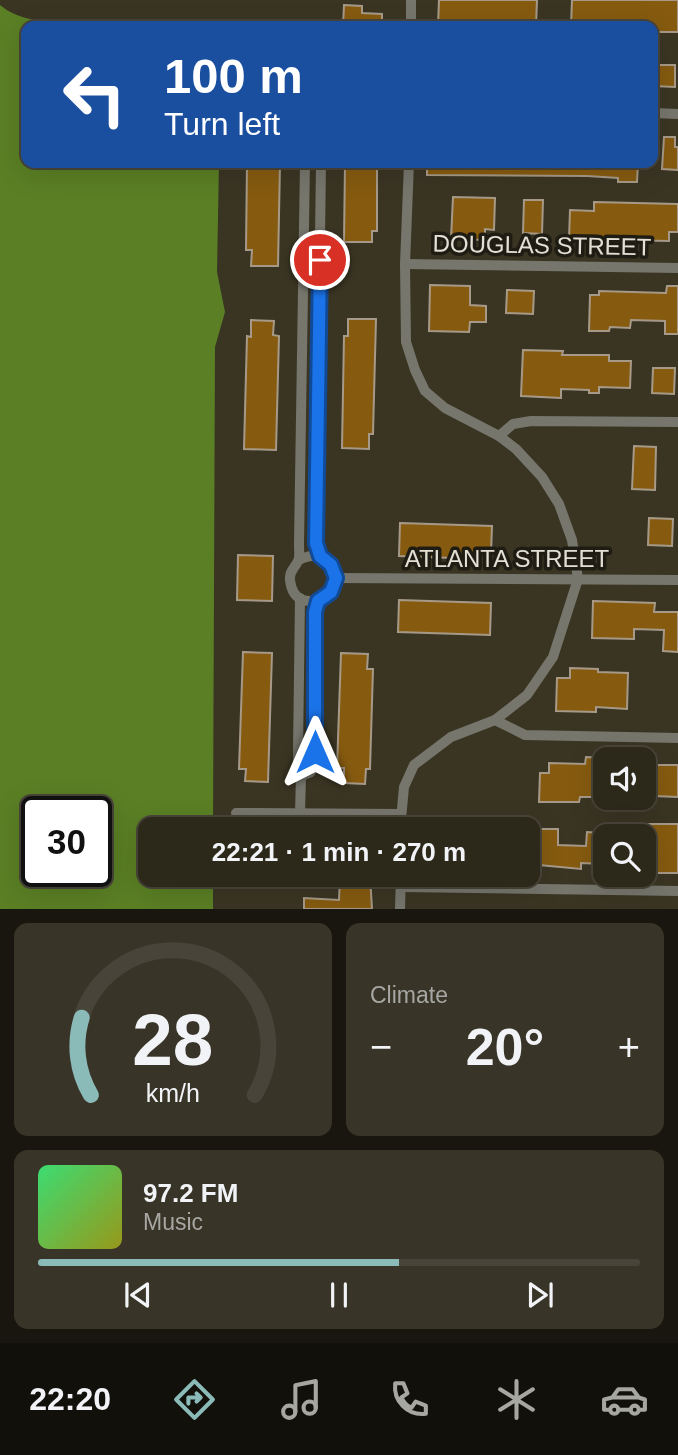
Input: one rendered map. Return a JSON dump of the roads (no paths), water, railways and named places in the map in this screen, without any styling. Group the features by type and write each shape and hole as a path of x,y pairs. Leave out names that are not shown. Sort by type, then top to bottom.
{"street":[{"path":"411,0 411,21"},
{"path":"658,113 678,114"},
{"path":"299,560 305,168"},
{"path":"301,776 311,772 315,752 315,612 318,601 331,592 336,578 331,565 320,556 316,543 321,168"},
{"path":"236,813 400,814 404,787 414,765 451,737 495,720 527,695 554,657 578,579 572,540 559,504 542,477 516,449 499,436 445,408 425,391 415,370 406,342 405,264 409,168"},
{"name":"DOUGLAS STREET","path":"405,264 678,268"},
{"path":"499,436 513,424 531,421 678,422"},
{"path":"300,813 300,598 290,584 290,575 299,560 305,556 320,556"},
{"name":"ATLANTA STREET","path":"336,578 678,580"},
{"path":"300,598 318,601"},
{"path":"495,720 525,735 678,738"},
{"path":"400,909 401,887 678,891"}]}
